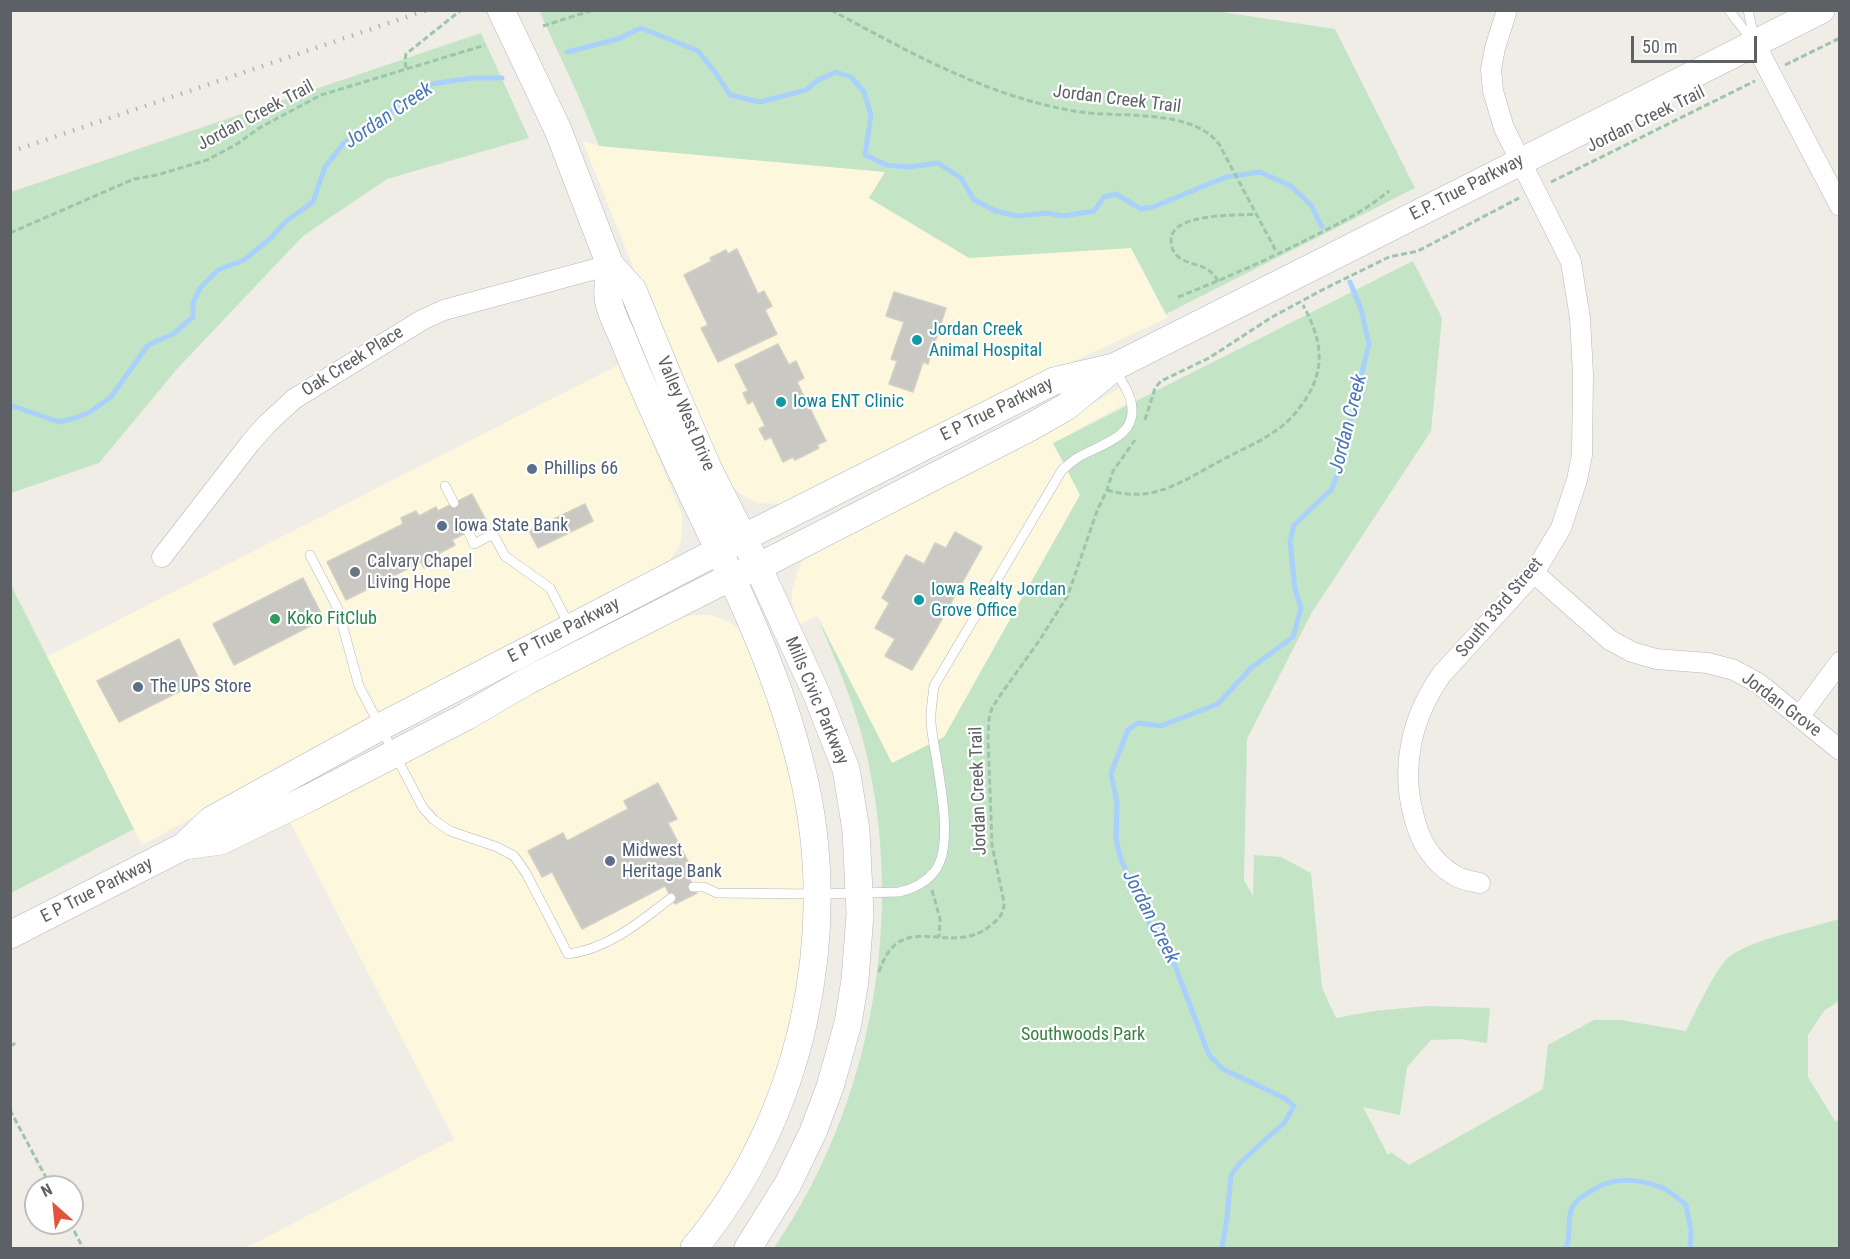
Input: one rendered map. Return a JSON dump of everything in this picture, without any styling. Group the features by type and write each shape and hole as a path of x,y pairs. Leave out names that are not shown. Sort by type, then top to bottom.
{"main road":[{"name":"Valley West Drive","path":"501,10 558,130 610,265 633,290 699,448 758,567"},
{"name":"E.P. True Parkway","path":"1114,367 1821,10"},
{"name":"Valley West Drive","path":"610,265 608,298 649,399 731,577"},
{"name":"E P True Parkway","path":"10,935 184,846 211,820 380,727 743,538 1054,381 1114,367"},
{"name":"E P True Parkway","path":"184,846 221,842 467,716 529,680 731,577 758,567 1027,429 1066,407 1114,367"},
{"name":"Mills Civic Parkway","path":"748,1248 799,1164 830,1087 848,1023 859,937 860,892 856,830 846,769 817,695 758,567"},
{"name":"Mills Civic Parkway","path":"694,1248 734,1193 755,1155 774,1115 789,1075 809,997 817,894 815,843 802,770 767,658 731,577"}],"street":[{"name":"South 33rd Street","path":"1480,883 1456,877 1437,863 1423,845 1409,801 1407,767 1413,734 1432,687 1534,573 1561,528 1577,480 1582,455 1583,374 1580,318 1571,262 1504,128 1492,91 1491,69 1494,48 1507,10"},
{"path":"1755,44 1839,206"},
{"name":"Oak Creek Place","path":"162,557 256,436 294,399 405,330 444,310 610,265"},
{"name":"Jordan Grove","path":"1534,573 1610,640 1632,652 1656,659 1708,663 1734,670 1758,683 1839,750"},
{"path":"1799,717 1839,662"}],"lane":[{"path":"1729,10 1755,44"},
{"path":"1748,10 1755,44"},
{"path":"693,887 705,887 717,893 899,892 910,889 935,871 945,831 930,719 934,686 1062,470 1077,458 1112,440 1129,424 1133,414 1131,401 1114,367"},
{"path":"445,486 454,503"},
{"path":"468,531 474,544 493,534 505,556 550,588 571,628"},
{"path":"310,555 338,609 360,686 423,808 434,820 450,831 497,847 514,856 526,873 568,954 580,952 616,938 671,898"}],"path":[{"path":"407,69 406,54 461,10"},
{"path":"543,26 593,10"},
{"name":"Jordan Creek Trail","path":"831,10 959,75 1008,96 1080,112 1162,118 1188,123 1213,135 1276,251"},
{"path":"1781,68 1839,38"},
{"name":"Jordan Creek Trail","path":"10,233 134,179 157,175 207,160 237,144 259,128 321,95 485,45"},
{"name":"Jordan Creek Trail","path":"1546,184 1758,79"},
{"path":"1178,297 1257,265 1360,213 1389,191"},
{"path":"1144,422 1155,388 1161,381 1209,358 1272,317 1326,288 1389,257 1418,251 1525,195"},
{"path":"1218,281 1214,273 1207,268 1180,258 1174,252 1171,243 1172,236 1177,228 1191,221 1256,214"},
{"path":"1107,490 1131,495 1163,490 1263,438 1288,422 1316,383 1319,372 1318,341 1314,326 1303,305"},
{"name":"Jordan Creek Trail","path":"885,957 899,942 908,937 918,935 964,939 975,935 986,930 1004,911 992,845 988,738 992,708 1068,595 1113,471 1136,437"},
{"path":"929,876 940,919 939,938"},
{"path":"10,1046 16,1043"},
{"path":"10,1110 45,1175"}],"shaded area":[{"path":"582,140 599,146 886,172 869,198 969,257 1131,248 1167,318 1029,382 780,504 759,503 748,499 729,485 659,332"},
{"path":"620,364 682,515 680,545 669,562 142,845 46,657"},
{"path":"1124,386 1130,401 1054,443 1080,495 944,737 892,763 817,616 799,625 792,602 792,590 799,567 805,557 1031,438"},
{"path":"692,615 712,615 722,619 733,624 750,641 790,762 803,829 806,935 789,1040 753,1139 683,1248 246,1248 454,1139 289,820 672,622"}],"green space":[{"path":"1208,10 1335,29 1415,188 1166,314 1131,248 969,258 869,198 885,172 599,146 540,13 548,11"},
{"path":"481,33 529,138 387,179 303,236 177,369 99,463 11,493 11,192"},
{"name":"Southwoods Park","path":"1413,261 1442,318 1431,431 1311,614 1247,739 1244,880 1253,896 1254,855 1281,857 1311,873 1322,988 1336,1018 1374,1011 1426,1006 1490,1008 1487,1043 1460,1039 1431,1040 1407,1067 1400,1115 1363,1107 1388,1155 1391,1152 1409,1165 1543,1089 1548,1045 1594,1020 1621,1020 1686,1031 1712,979 1730,956 1768,939 1839,919 1839,1001 1824,1011 1808,1035 1808,1077 1835,1121 1839,1120 1839,1248 774,1248 808,1192 835,1133 857,1072 872,1008 880,943 882,877 877,812 865,748 850,697 817,616 892,763 944,737 1080,495 1053,443"},
{"path":"11,585 134,829 10,893"}],"building":[{"path":"737,249 758,294 764,291 772,306 765,310 777,334 718,362 701,328 708,325 684,275 712,261 710,258 726,250 728,254"},
{"name":"Jordan Creek Animal Hospital","path":"894,292 946,308 928,364 923,362 913,392 889,384 897,361 891,359 904,322 886,316"},
{"name":"Iowa ENT Clinic","path":"778,344 789,365 796,361 804,378 797,382 826,441 817,445 819,448 795,460 793,457 783,462 771,437 765,440 759,429 765,426 753,401 748,404 743,393 748,391 735,365"},
{"path":"472,494 487,522 452,540 455,545 438,554 441,560 424,568 421,562 346,600 327,562 403,524 401,518 416,511 419,516 436,507 438,511"},
{"path":"585,504 593,521 538,548 529,531"},
{"name":"Iowa Realty Jordan Grove Office","path":"955,532 982,547 912,670 885,656 895,639 875,628 889,603 882,598 906,555 924,564 935,543 946,548"},
{"path":"303,578 324,619 234,665 213,624"},
{"path":"179,639 200,681 119,722 97,681"},
{"name":"Midwest Heritage Bank","path":"658,783 677,819 668,823 693,871 687,874 697,893 675,904 665,886 582,929 552,872 542,877 528,851 563,833 567,841 628,809 624,801"}],"waterway":[{"name":"Jordan Creek","path":"567,52 618,39 641,28 698,51 730,95 760,102 806,90 818,80 836,72 851,77 864,92 871,115 865,155 887,165 909,167 938,163 961,178 974,200 996,211 1017,216 1047,213 1063,216 1094,211 1104,197 1116,194 1141,209 1153,207 1226,177 1260,172 1291,186 1311,205 1322,227"},
{"name":"Jordan Creek","path":"10,405 59,422 90,412 111,397 148,345 173,334 193,317 193,303 200,288 218,270 244,260 271,238 285,222 313,202 325,167 344,143 390,113 401,102 431,84 472,78 502,78"},
{"name":"Jordan Creek","path":"1222,1248 1231,1175 1241,1162 1285,1122 1294,1106 1284,1098 1223,1069 1209,1055 1172,958 1149,923 1120,857 1116,838 1117,803 1111,773 1128,730 1138,723 1161,726 1218,704 1251,668 1293,637 1301,608 1295,589 1290,542 1294,525 1332,489 1343,457 1369,344 1361,309 1350,282"},
{"name":"Jordan Creek","path":"1566,1248 1569,1238 1570,1213 1576,1202 1601,1186 1628,1180 1663,1188 1686,1205 1691,1231 1690,1248"}],"railway":[{"path":"10,152 427,10"}],"place":[{"name":"Jordan Creek Animal Hospital","path":"917,340"},
{"name":"Iowa ENT Clinic","path":"781,402"},
{"name":"Phillips 66","path":"532,469"},
{"name":"Iowa State Bank","path":"442,526"},
{"name":"Calvary Chapel Living Hope","path":"355,572"},
{"name":"Iowa Realty Jordan Grove Office","path":"919,600"},
{"name":"Koko FitClub","path":"275,619"},
{"name":"The UPS Store","path":"138,687"},
{"name":"Midwest Heritage Bank","path":"610,861"}]}
